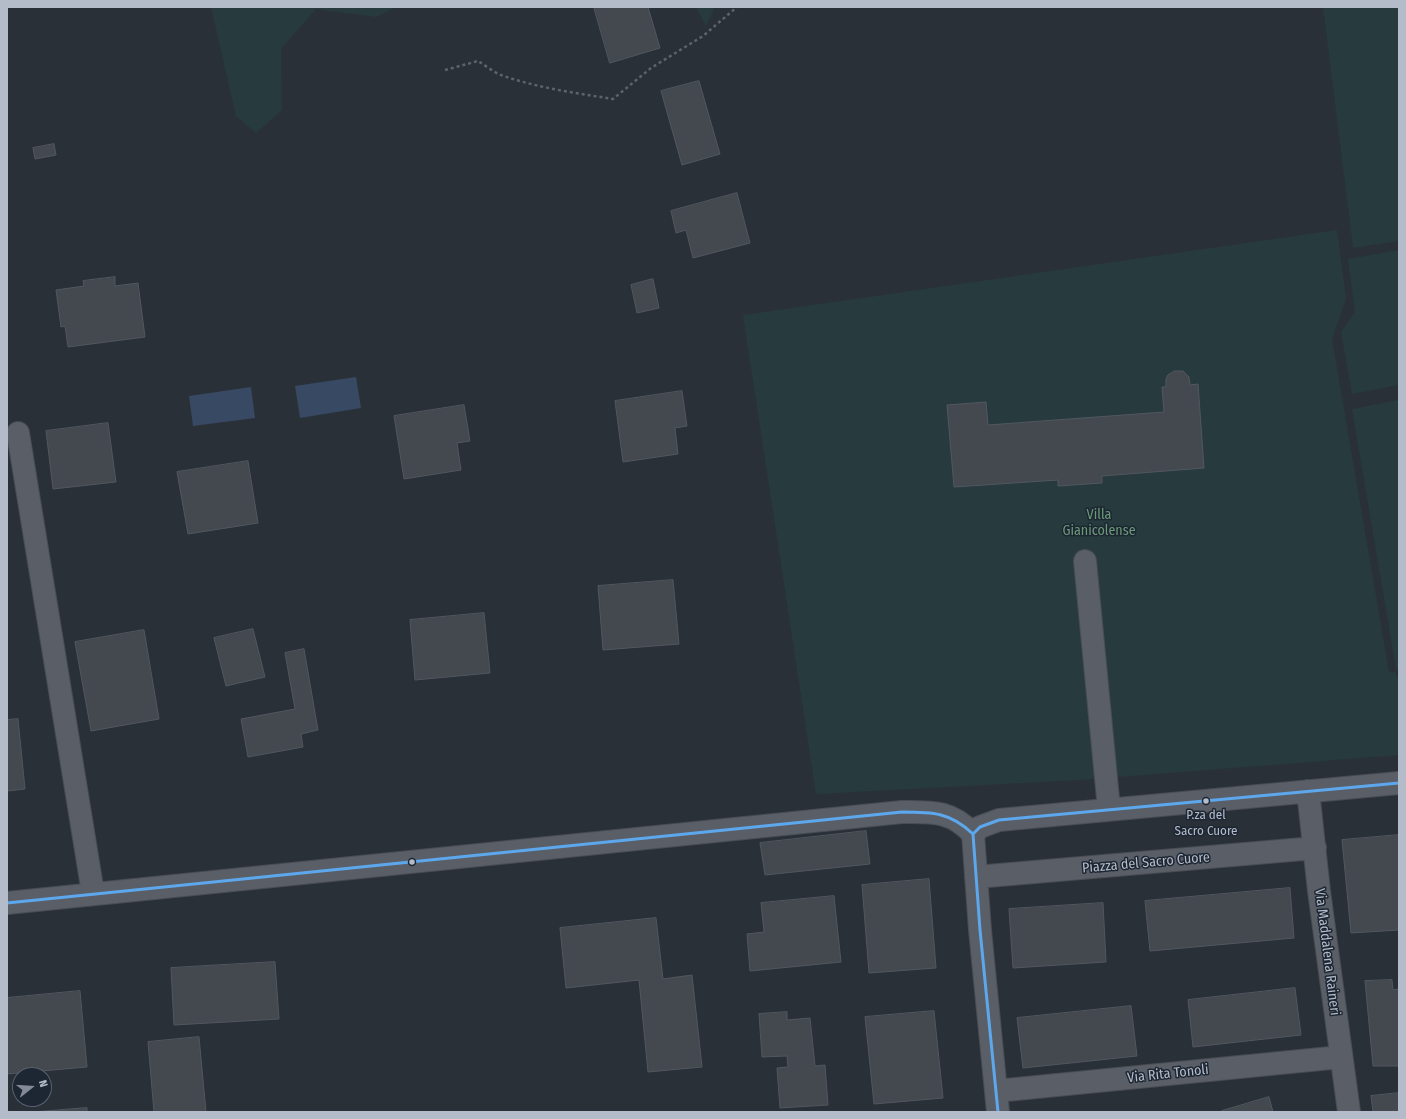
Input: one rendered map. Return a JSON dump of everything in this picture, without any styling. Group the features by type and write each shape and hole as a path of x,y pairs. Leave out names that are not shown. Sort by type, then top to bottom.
{"street":[{"path":"18,433 93,893"},
{"path":"1085,561 1109,809"},
{"path":"973,834 980,827 999,820 1399,783"},
{"name":"Via Maddalena Raineri","path":"1308,791 1349,1112"},
{"path":"7,903 93,893 902,812 939,813 953,818 964,825 973,834 998,1112"},
{"name":"Piazza del Sacro Cuore","path":"976,877 1315,848"},
{"name":"Via Rita Tonoli","path":"996,1090 1341,1057"}],"path":[{"path":"445,70 478,61 500,74 526,82 576,94 613,99 651,68 703,36 737,7"}],"green space":[{"path":"211,7 396,7 376,17 316,9 281,49 282,110 256,133 236,116"},
{"path":"696,7 715,7 706,26"},
{"path":"1323,7 1399,7 1399,241 1353,248"},
{"name":"Villa Gianicolense","path":"1337,230 1346,299 1332,339 1389,672 1395,672 1399,681 1399,755 1080,780 816,794 743,315"},
{"path":"1399,250 1399,385 1352,394 1341,332 1355,312 1348,259"},
{"path":"1399,400 1399,669 1396,669 1352,409"}],"water":[{"path":"356,377 361,408 300,418 295,386"},
{"path":"251,387 255,418 193,426 189,396"}],"building":[{"path":"594,7 648,7 660,48 610,63"},
{"path":"699,81 720,154 682,165 661,91"},
{"path":"54,144 56,155 35,159 33,148"},
{"path":"737,193 750,243 693,258 686,230 676,233 671,211"},
{"path":"115,277 115,286 138,283 145,337 68,347 65,326 61,327 56,290 84,286 83,281"},
{"path":"653,279 659,308 637,313 631,285"},
{"path":"1175,371 1183,371 1189,377 1190,385 1198,384 1204,468 1102,476 1102,483 1058,486 1058,480 954,487 947,405 986,402 988,425 1164,412 1162,387 1166,387 1166,379 1168,375"},
{"path":"682,391 687,426 675,428 678,454 623,462 615,401"},
{"path":"464,405 470,441 457,443 461,470 404,479 394,416"},
{"path":"108,423 116,482 53,489 46,431"},
{"path":"248,461 258,523 188,534 177,472"},
{"path":"673,580 679,644 603,650 598,586"},
{"path":"484,613 490,673 415,680 410,620"},
{"path":"253,629 265,677 226,686 214,638"},
{"path":"144,630 159,719 91,731 75,642"},
{"path":"304,649 318,730 301,734 303,747 248,757 241,719 295,709 285,653"},
{"path":"18,719 25,789 7,791 7,720"},
{"path":"866,831 870,864 765,875 760,843"},
{"path":"1399,835 1399,930 1351,933 1342,840"},
{"path":"929,879 936,968 869,973 862,885"},
{"path":"1290,888 1294,938 1150,951 1145,901"},
{"path":"834,896 841,962 750,971 747,934 764,932 761,903"},
{"path":"1103,903 1106,962 1013,968 1009,909"},
{"path":"656,918 663,979 692,975 702,1067 648,1072 639,980 566,988 560,928"},
{"path":"275,962 279,1019 174,1025 171,968"},
{"path":"1392,980 1393,990 1399,989 1399,1066 1373,1066 1365,981"},
{"path":"1295,988 1301,1035 1193,1047 1188,1000"},
{"path":"80,991 87,1067 52,1070 52,1067 12,1067 12,1074 7,1074 7,998"},
{"path":"1131,1006 1137,1056 1023,1068 1017,1018"},
{"path":"934,1011 943,1098 874,1104 865,1017"},
{"path":"787,1012 787,1020 810,1018 815,1066 825,1065 828,1105 780,1108 777,1068 788,1067 787,1056 762,1057 759,1014"},
{"path":"199,1037 206,1112 154,1112 148,1042"},
{"path":"1399,1093 1399,1112 1373,1112 1371,1096"},
{"path":"1269,1097 1273,1112 1222,1111"},
{"path":"87,1108 87,1112 33,1112"}],"transit line":[{"path":"973,834 980,827 999,820 1399,783"},
{"path":"7,903 902,812 923,812 948,817 965,827 973,834"},
{"path":"973,834 980,930 998,1112"}],"place":[{"name":"P.za del Sacro Cuore","path":"1206,801"}]}
